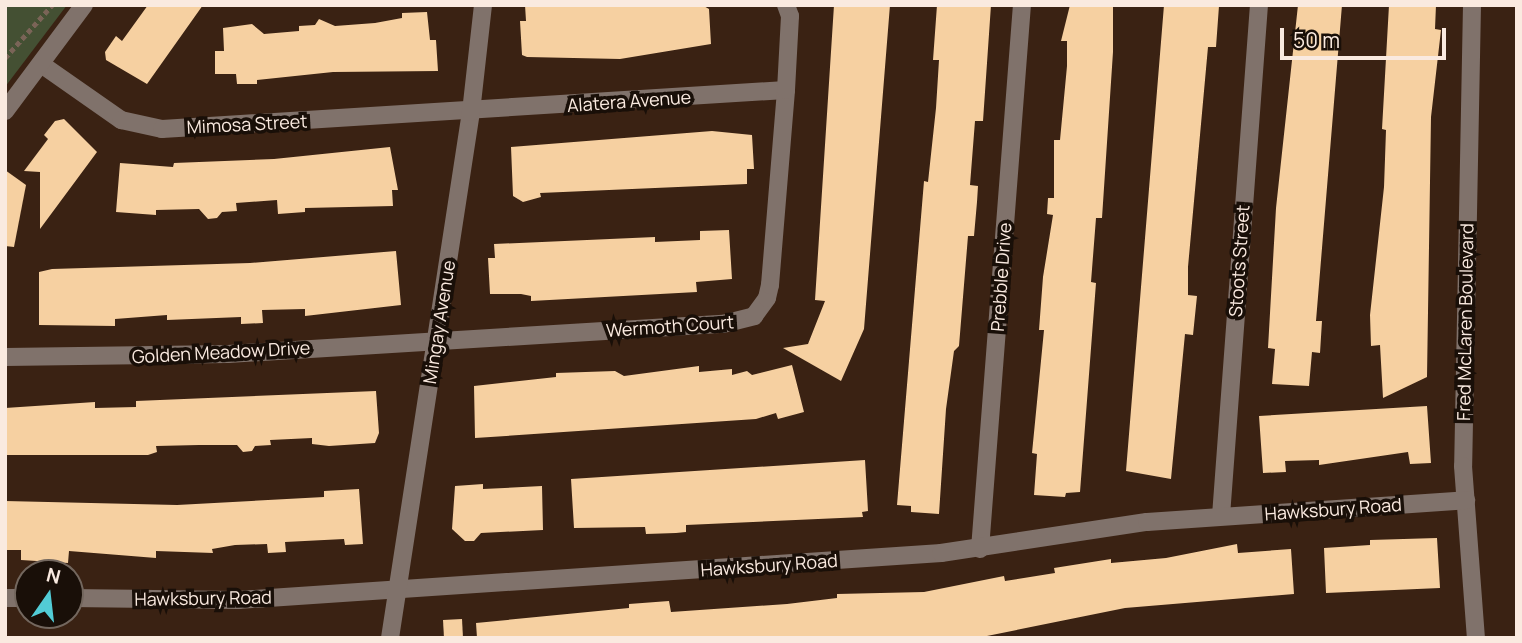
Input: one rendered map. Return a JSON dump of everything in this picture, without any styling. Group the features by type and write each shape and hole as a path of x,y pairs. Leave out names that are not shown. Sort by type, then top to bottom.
{"street":[{"path":"5,111 84,5"},
{"name":"Mingay Avenue","path":"390,638 471,112 483,5"},
{"name":"Wermoth Court","path":"436,341 723,324 754,316 767,298 770,285 786,90 790,16 786,5"},
{"name":"Prebble Drive","path":"980,549 1022,5"},
{"name":"Stoots Street","path":"1221,516 1259,5"},
{"name":"Fred McLaren Boulevard","path":"1472,5 1464,345 1466,500 1476,638"},
{"name":"Mimosa Street","path":"41,64 108,112 141,127 471,112"},
{"name":"Alatera Avenue","path":"471,112 786,90"},
{"name":"Golden Meadow Drive","path":"5,357 162,357 436,341"},
{"name":"Hawksbury Road","path":"84,598 238,600 980,549 1147,522 1466,500"}],"path":[{"path":"5,58 52,5"}],"green space":[{"path":"5,5 67,5 5,87"}],"building":[{"path":"148,5 203,5 147,84 106,60 105,52 116,36 122,41"},
{"path":"525,5 702,5 709,9 711,44 620,59 527,57 522,55 520,21 526,21"},
{"path":"834,5 890,5 864,329 841,381 783,348 808,344 825,301 815,300"},
{"path":"937,5 991,5 983,121 975,121 970,185 978,186 974,236 968,236 959,346 954,351 946,409 939,514 911,512 911,506 897,505 924,181 928,182 936,108 939,60 933,60"},
{"path":"1070,5 1113,5 1113,52 1102,218 1096,218 1091,282 1096,283 1080,492 1066,493 1065,497 1034,495 1037,454 1032,453 1044,330 1039,330 1043,277 1053,215 1047,214 1048,198 1054,198 1054,140 1060,140 1067,66 1067,41 1061,41"},
{"path":"1164,5 1219,6 1216,47 1208,47 1188,267 1188,295 1197,296 1193,335 1185,334 1171,479 1126,471"},
{"path":"1298,5 1342,5 1316,321 1322,321 1320,353 1312,352 1309,386 1272,384 1275,349 1268,348 1276,208"},
{"path":"1389,5 1436,5 1435,29 1441,30 1431,117 1427,377 1383,398 1380,345 1371,346 1370,315 1384,187 1386,130 1382,129"},
{"path":"427,12 430,40 436,40 438,71 333,72 257,80 257,84 237,84 236,74 215,74 215,51 224,51 223,28 252,24 264,34 299,31 299,26 315,25 319,19 335,26 375,23 402,18 402,13"},
{"path":"64,119 97,152 40,229 40,172 24,171 48,139 44,135 55,121"},
{"path":"712,131 752,135 754,169 747,169 747,184 540,193 541,197 523,202 513,196 511,147"},
{"path":"390,147 398,190 392,190 393,206 305,208 305,212 278,214 277,200 236,203 237,211 222,212 217,218 208,219 199,209 156,210 156,215 116,212 120,163 173,167 174,163 274,159"},
{"path":"5,170 26,185 14,247 5,246"},
{"path":"729,230 732,279 696,282 697,292 531,301 531,296 521,294 490,294 488,258 495,258 494,244 655,237 655,242 700,240 700,231"},
{"path":"396,251 401,305 305,316 305,309 262,310 263,323 241,324 241,317 167,320 167,315 115,319 115,326 39,325 39,272 52,269 250,263"},
{"path":"792,365 804,412 778,419 776,413 756,419 475,438 474,386 556,377 556,373 615,371 624,376 699,366 699,372 732,369 732,375 747,371 752,375"},
{"path":"376,391 379,433 375,443 329,446 312,444 312,438 270,440 271,445 255,446 252,451 243,452 237,445 199,445 156,446 157,452 148,455 5,455 5,408 95,402 95,408 136,407 136,401"},
{"path":"1427,406 1431,463 1410,464 1408,452 1319,465 1319,460 1285,461 1286,472 1263,473 1259,416"},
{"path":"865,460 868,511 862,512 863,517 686,525 686,532 676,533 646,534 645,527 574,528 571,479"},
{"path":"483,484 483,489 542,486 543,530 481,533 474,541 465,541 452,529 455,486"},
{"path":"359,489 363,544 345,545 344,539 285,542 286,552 268,553 267,544 235,545 212,549 213,553 156,551 156,558 69,551 68,559 21,559 21,550 5,550 5,501 177,505 324,497 324,491"},
{"path":"1437,538 1440,588 1326,593 1324,548 1370,545 1370,540"},
{"path":"1237,544 1238,553 1291,549 1294,594 1125,608 982,637 477,638 476,623 629,608 629,604 669,601 671,612 787,604 837,598 837,594 924,592 1004,576 1005,581 1055,573 1054,568 1111,559 1111,563 1166,558"},
{"path":"462,619 463,638 444,638 443,620"}]}
